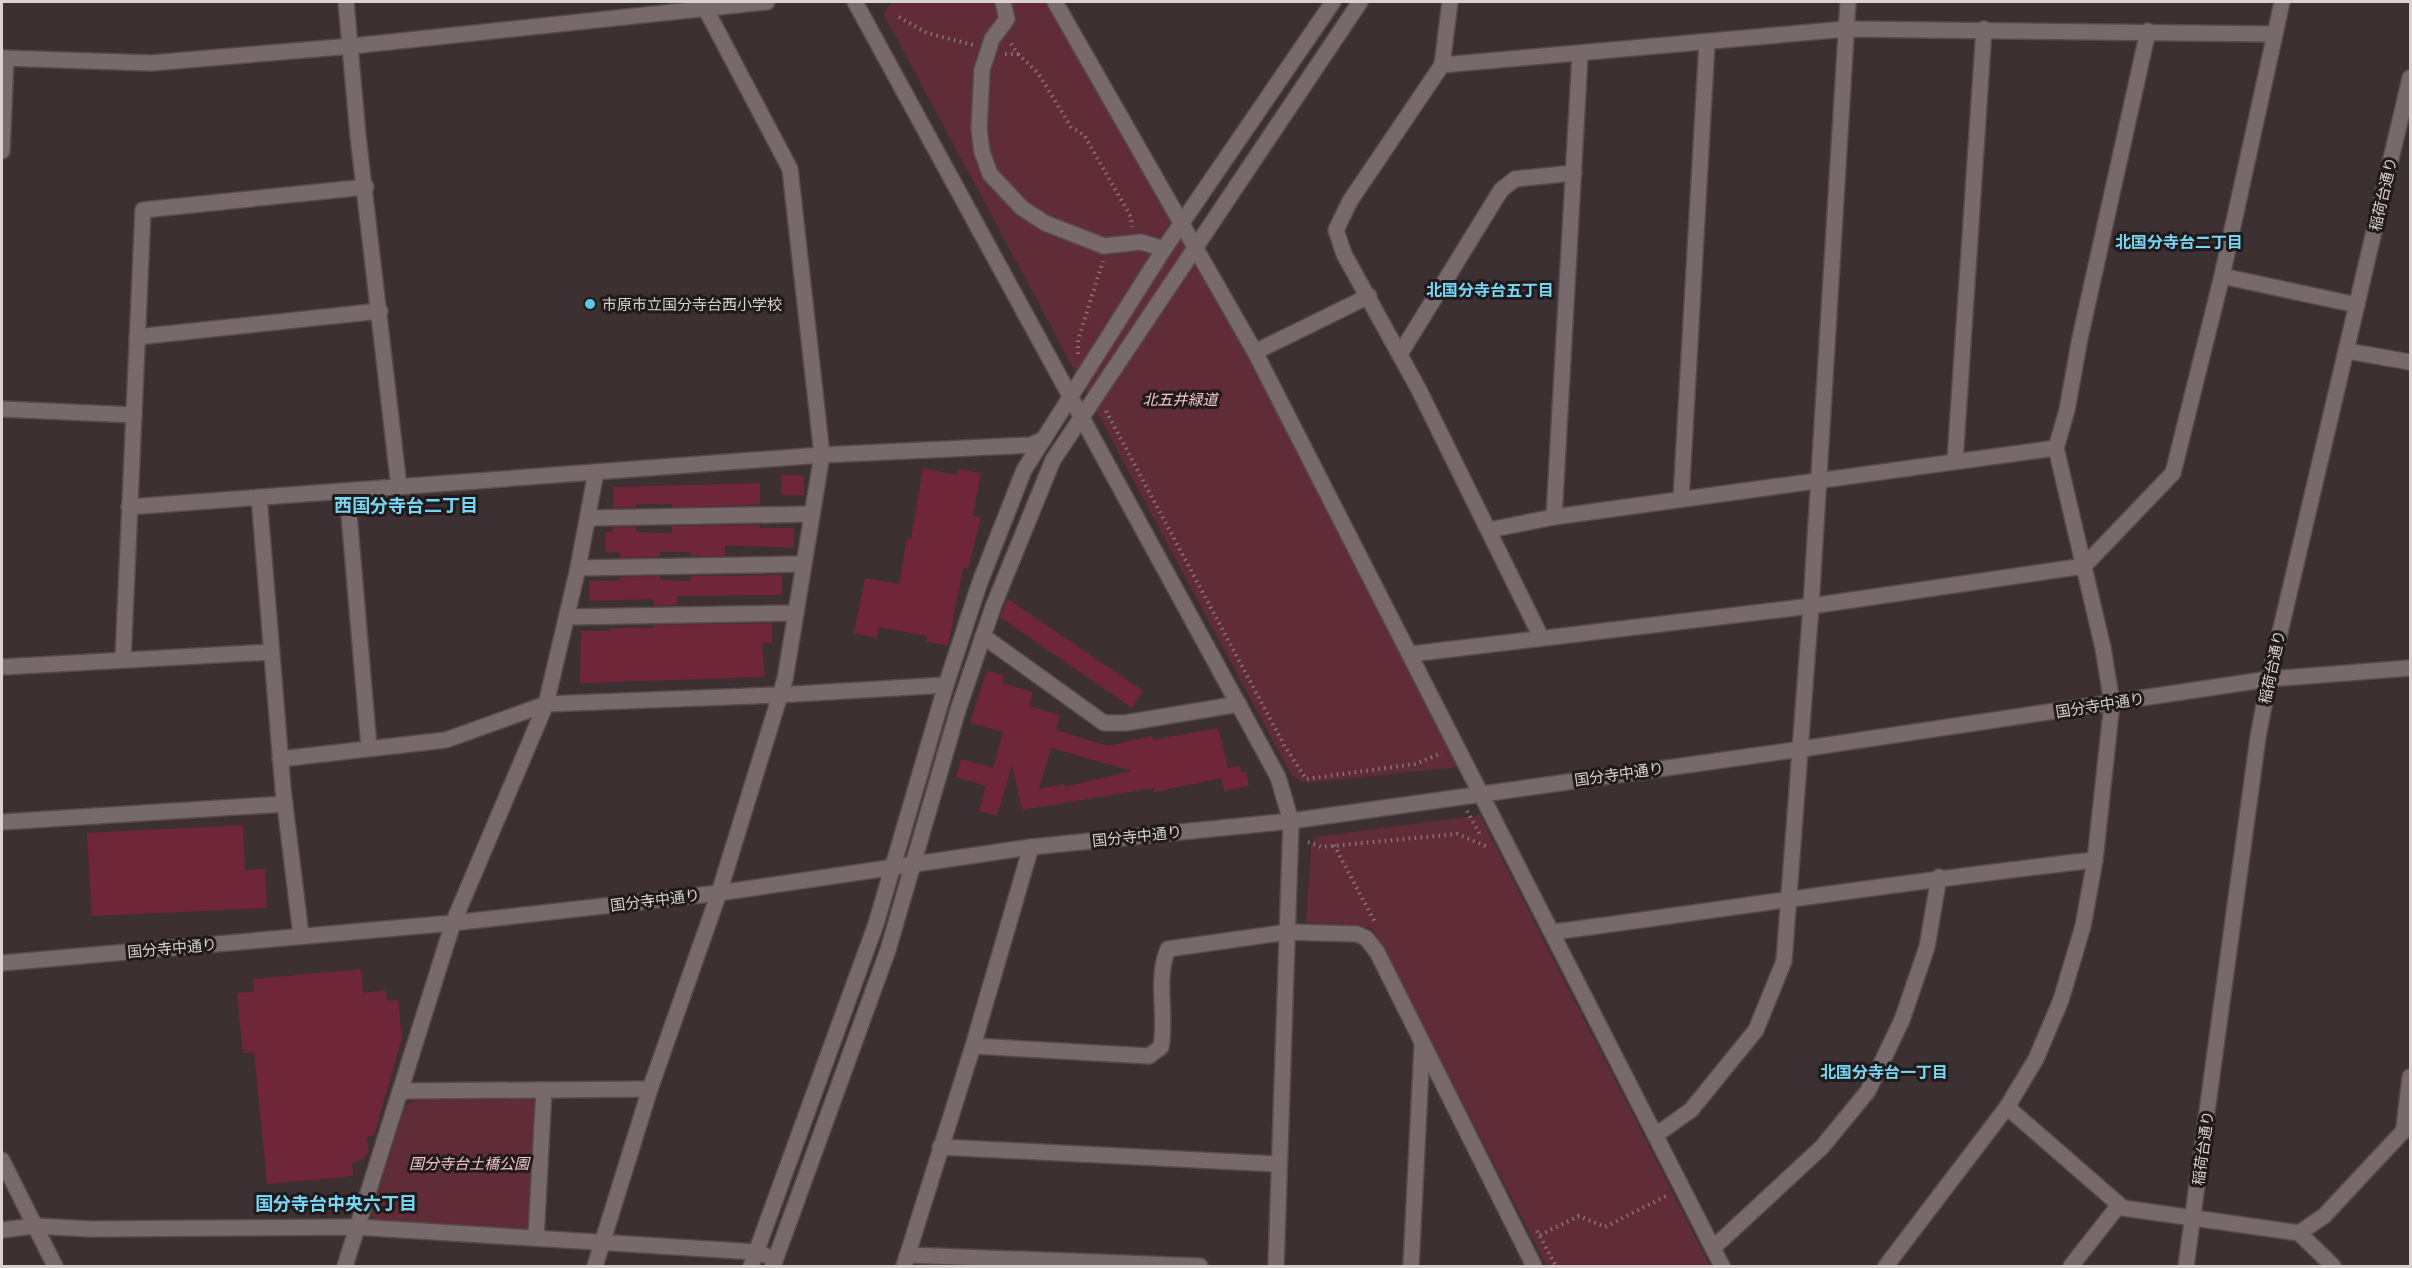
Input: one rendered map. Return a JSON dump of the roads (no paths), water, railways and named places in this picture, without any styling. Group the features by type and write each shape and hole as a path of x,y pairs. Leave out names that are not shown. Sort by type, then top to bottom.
{"street":[{"path":"346,2 352,46 358,136 366,187 399,487"},
{"path":"2,151 4,58 151,63 352,46 704,6 766,2"},
{"path":"855,2 1278,777 1291,821 1276,1266"},
{"path":"1003,2 1007,19 992,39 982,69 979,129 982,152 990,174 1022,208 1045,223 1108,246 1141,242 1164,249"},
{"path":"1055,2 1196,245 1255,352 1411,654 1479,793 1554,932 1722,1266"},
{"path":"753,1259 876,924 946,685 980,582 1024,470 1164,249 1333,2"},
{"path":"2,1230 35,1226 92,1229 356,1227 604,1240 774,1262 888,950 915,864 958,710 983,636 1048,471 1196,245 1360,2"},
{"path":"1450,2 1442,65 1350,201 1336,230 1344,254 1400,354 1541,637"},
{"path":"1656,1135 1691,1110 1756,1030 1784,962 1811,606 1848,2"},
{"path":"1411,654 1811,606 2084,566 2173,473 2222,276 2282,2"},
{"path":"595,1266 650,1089 719,893 778,695 785,679 822,455 790,169 704,6"},
{"path":"1442,65 1580,55 1846,28 2274,34"},
{"path":"1955,461 1984,29"},
{"path":"1886,1266 2007,1107 2036,1059 2061,1000 2083,926 2095,860 2112,703 2084,566 2056,448 2067,410 2080,338 2148,31"},
{"path":"1681,500 1707,42"},
{"path":"1554,517 1580,55"},
{"name":"稲荷台通り","path":"2186,1266 2256,749 2269,679 2410,78"},
{"path":"1400,354 1501,190 1515,179 1574,172"},
{"path":"123,660 143,210 366,187"},
{"path":"2222,276 2357,305"},
{"path":"1255,352 1369,296"},
{"path":"137,337 380,311"},
{"path":"2347,351 2410,362"},
{"path":"2,409 134,415"},
{"path":"129,507 822,455 1031,445 1044,439"},
{"path":"1489,530 1554,517 2056,448"},
{"path":"345,1266 453,923 546,704 578,568 597,472"},
{"path":"348,490 369,747"},
{"path":"259,497 280,759 301,935"},
{"path":"588,518 812,514"},
{"path":"578,568 804,564"},
{"path":"567,617 796,613"},
{"path":"983,636 1104,723 1125,723 1239,704"},
{"path":"2,667 270,652"},
{"name":"国分寺中通り","path":"2,963 453,923 719,893 1031,847 1291,821 1801,749 2269,679 2410,668"},
{"path":"280,759 369,747 446,740 546,704 778,695 946,685"},
{"path":"2,822 285,804"},
{"path":"1031,847 973,1046 905,1261 1200,1266"},
{"path":"1554,932 1789,901 1939,877 2095,860"},
{"path":"1713,1248 1822,1148 1868,1091 1902,1020 1924,958 1939,877"},
{"path":"973,1046 1149,1056 1161,1047 1164,1033 1162,963 1168,949 1288,932 1357,934 1366,938 1377,952 1534,1266"},
{"path":"1411,1266 1422,1044"},
{"path":"2299,1233 2324,1216 2407,1126 2410,1077"},
{"path":"400,1091 650,1089"},
{"path":"536,1238 544,1090"},
{"path":"2007,1107 2123,1208 2299,1233 2333,1266"},
{"path":"940,1148 1278,1164"},
{"path":"2,1160 56,1266"},
{"path":"2071,1266 2120,1205"}],"place":[{"name":"市原市立国分寺台西小学校","path":"590,304"}],"district":[{"name":"北国分寺台二丁目","path":"2179,242"},
{"name":"北国分寺台五丁目","path":"1490,290"},
{"name":"西国分寺台二丁目","path":"406,505"},
{"name":"北国分寺台一丁目","path":"1884,1072"},
{"name":"国分寺台中央六丁目","path":"336,1203"}],"park label":[{"name":"北五井緑道","path":"1180,399"},
{"name":"国分寺台土橋公園","path":"469,1163"}]}
